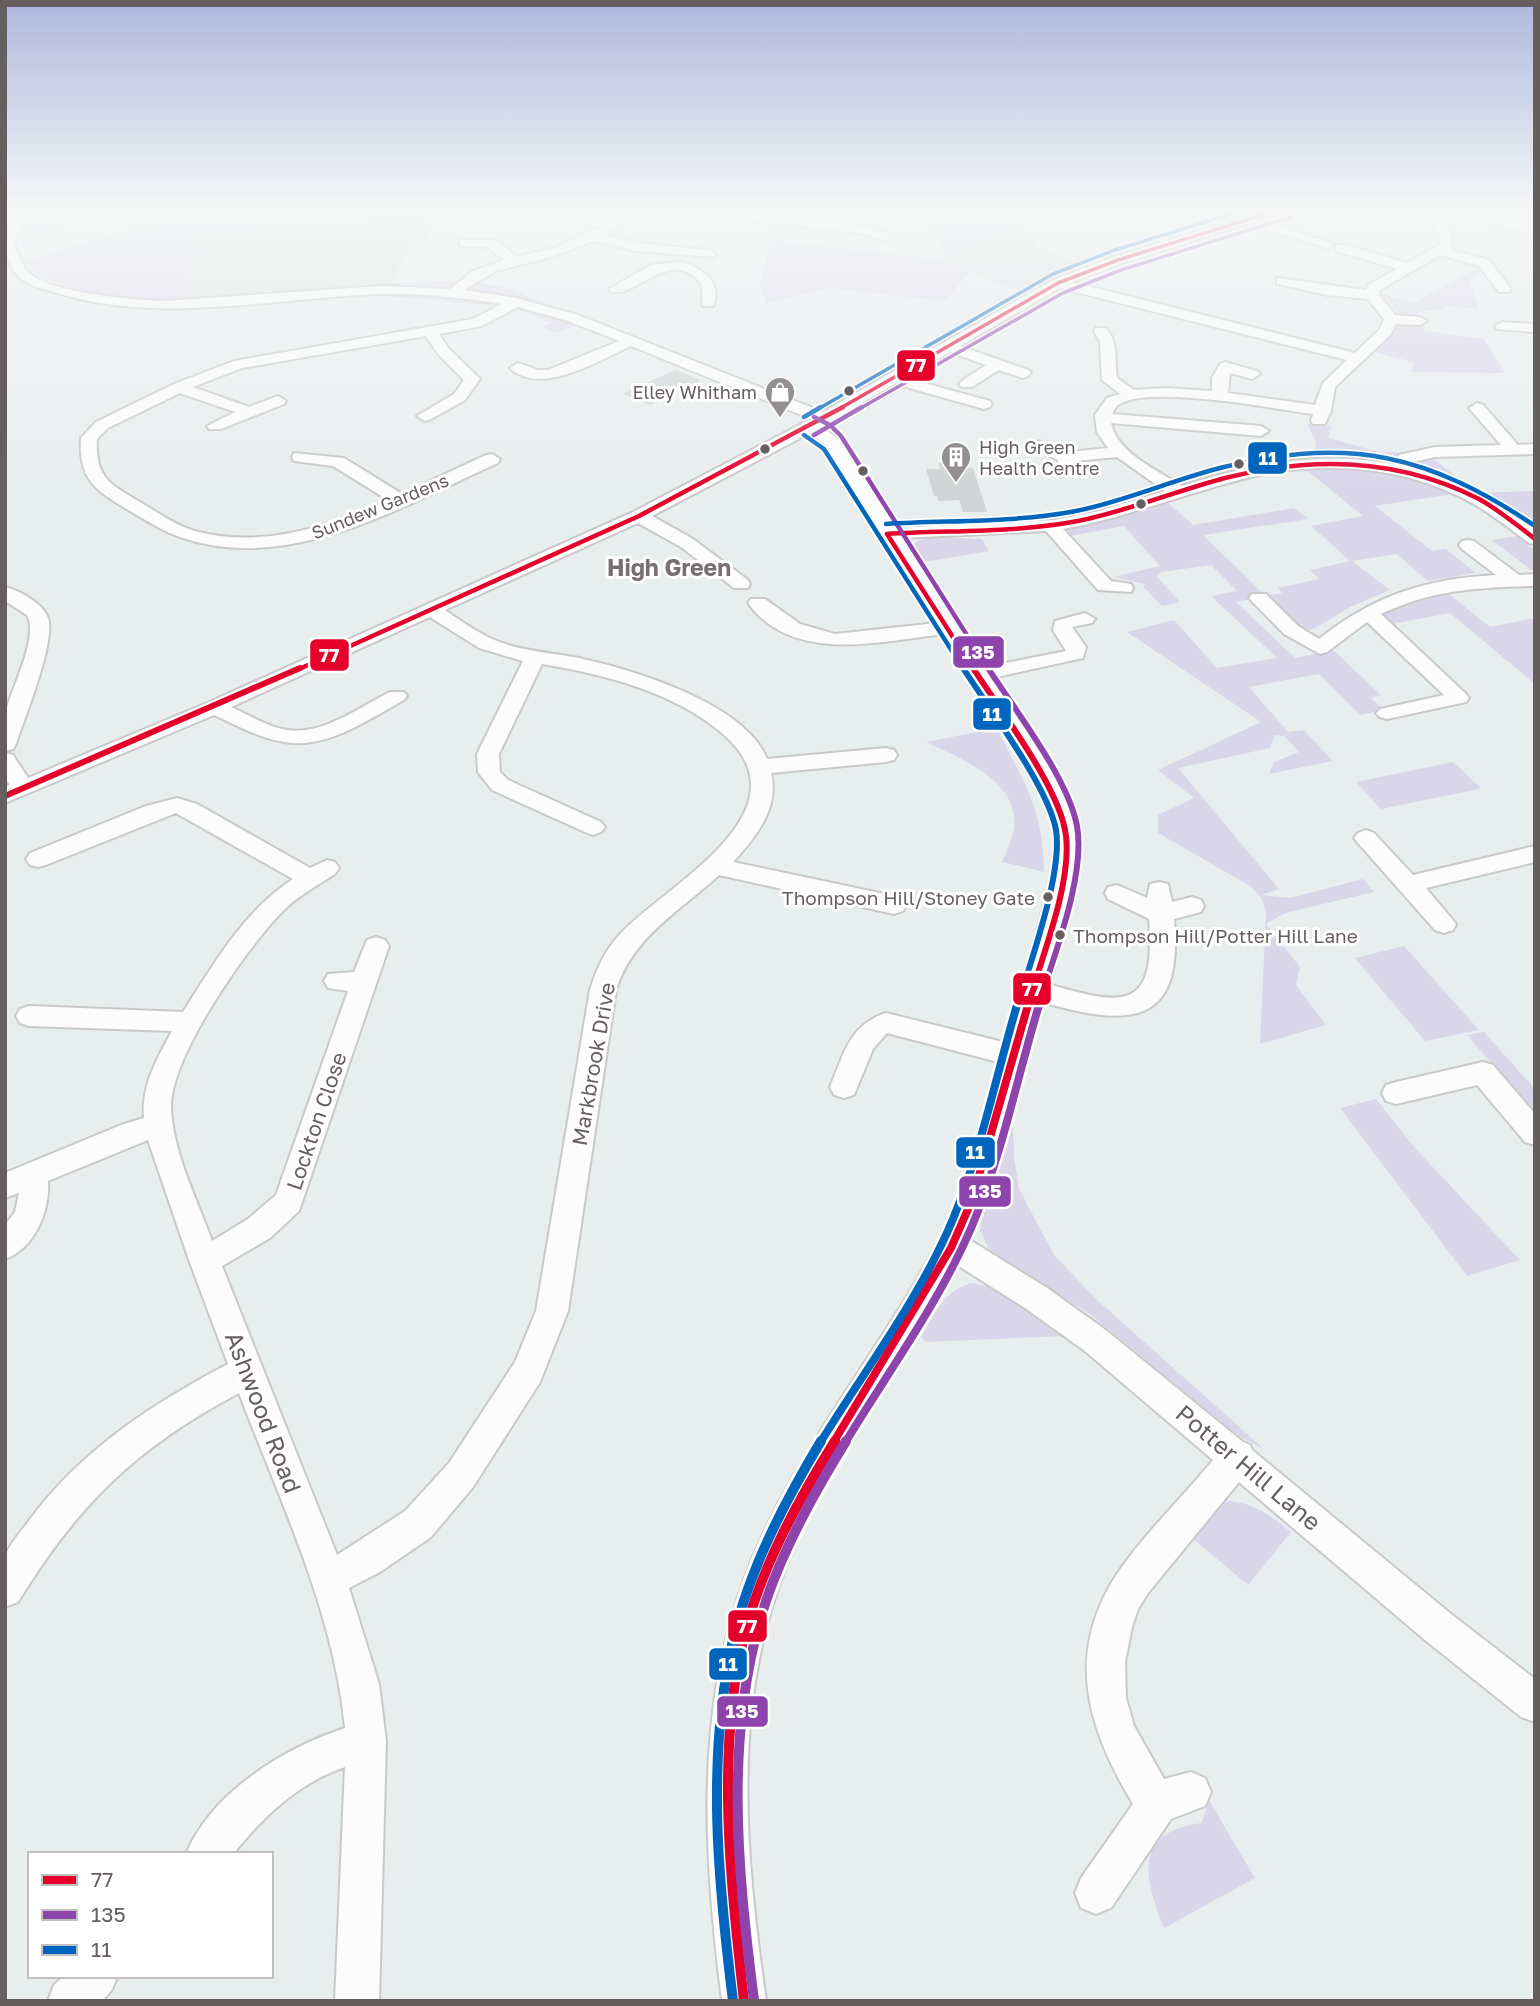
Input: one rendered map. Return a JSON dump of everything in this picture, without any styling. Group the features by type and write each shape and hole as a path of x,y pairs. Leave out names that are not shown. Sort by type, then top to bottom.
{"street":[{"path":"103,301 163,305 221,301"},
{"path":"506,301 573,318 632,341 816,422 832,442 887,534 1051,790 1067,831 1064,879 1034,990 990,1142 952,1245 803,1492 757,1594 742,1643 730,1738 729,1805 734,1937 744,2001"},
{"path":"5,760 14,792 215,707 432,610 639,516 816,422 1028,301"},
{"path":"1128,301 1358,358"},
{"path":"1376,301 1391,319 1420,321"},
{"name":"Sundew Gardens","path":"492,458 473,474 399,500 331,529 275,542 212,541 174,529 101,486 90,470 88,444 92,434 102,425 179,387 251,360 487,319 516,302"},
{"path":"1178,492 1121,452 1104,432 1102,418 1106,405 1129,394 1170,393 1220,396 1321,416 1328,386 1385,332 1391,319"},
{"path":"1502,326 1535,328"},
{"path":"413,400 432,412 461,396 472,379 443,351 430,331"},
{"path":"1101,331 1107,337 1109,345 1110,380 1129,394"},
{"path":"518,368 536,375 550,375 632,341"},
{"path":"950,347 1023,373"},
{"path":"587,360 603,367"},
{"path":"963,397 997,364"},
{"path":"1220,396 1220,379 1225,367 1252,374"},
{"path":"893,379 984,404"},
{"path":"179,387 249,412"},
{"path":"215,426 278,401"},
{"path":"1477,408 1514,450"},
{"path":"1102,418 1261,431"},
{"path":"1038,446 1066,464 1121,452"},
{"path":"327,458 346,449"},
{"path":"1411,454 1535,449"},
{"path":"300,457 327,458 350,468 372,485 399,500"},
{"path":"887,534 938,530 997,532 1081,521 1227,477 1283,465 1323,461 1414,474 1455,488 1489,506 1535,539"},
{"path":"639,516 687,543 741,584"},
{"path":"1051,526 1105,586 1124,588"},
{"path":"1468,545 1514,580"},
{"path":"1259,598 1291,630 1320,648 1367,612 1397,597 1448,584 1535,580"},
{"path":"5,593 35,612 40,626 28,677 5,744"},
{"path":"758,603 785,625 818,638 859,638 948,628"},
{"name":"Markbrook Drive","path":"328,1579 367,1559 418,1524 461,1475 528,1371 551,1311 603,990 613,962 631,937 745,836 763,797 760,767 750,746 738,733 706,712 601,669 535,657 486,644 432,610"},
{"path":"1367,612 1459,698 1387,713"},
{"path":"979,674 1071,656 1076,653 1076,647 1062,625 1085,619"},
{"path":"535,657 488,754 490,778 510,790 595,828"},
{"path":"215,707 270,731 300,738 330,729 397,696"},
{"path":"760,767 886,755"},
{"name":"Ashwood Road","path":"38,859 92,844 153,811 177,805 318,873 280,899 260,917 243,938 190,1022 163,1078 157,1105 159,1126 204,1261 328,1579 360,1684 366,1741 357,2001"},
{"path":"1366,838 1444,924"},
{"path":"1409,884 1535,854"},
{"path":"713,866 901,906"},
{"path":"1117,892 1192,906"},
{"path":"1034,990 1091,1006 1115,1009 1136,1004 1153,993 1160,978 1163,960 1160,902"},
{"name":"Lockton Close","path":"204,1261 255,1233 275,1218 288,1202 350,981 376,946"},
{"path":"29,1016 75,1008 190,1022"},
{"path":"844,1087 868,1033 879,1024 886,1023 1013,1055"},
{"path":"1396,1093 1483,1073 1535,1134"},
{"path":"5,1186 131,1133 159,1126"},
{"path":"5,1246 32,1214 35,1200 33,1174"},
{"name":"Potter Hill Lane","path":"952,1245 1036,1298 1096,1341 1238,1457 1438,1627 1535,1703"},
{"path":"5,1589 46,1527 96,1468 139,1433 192,1399 248,1371"},
{"path":"1096,1892 1174,1798 1129,1756 1117,1731 1107,1699 1106,1665 1110,1634 1121,1601 1143,1570 1238,1457"},
{"path":"209,1852 244,1807 268,1785 293,1768 366,1741"},
{"path":"70,2001 94,1978"}],"shaded area":[{"path":"434,301 485,301 529,308 585,326 575,326 556,333 542,327 551,323 516,309"},
{"path":"521,301 539,301 563,310"},
{"path":"1387,301 1414,303 1418,301 1476,301 1479,309 1447,306 1436,311 1419,311 1419,317 1400,315"},
{"path":"1401,322 1421,323 1425,331 1484,339 1505,373 1412,372 1413,362 1375,352"},
{"path":"1307,424 1331,425 1328,438 1379,452 1399,452 1392,460 1405,465 1435,460 1473,490 1434,476 1396,467 1315,457 1316,441"},
{"path":"1332,466 1379,471 1423,482 1452,494 1375,506 1432,551 1446,549 1476,573 1428,581 1397,554 1352,561 1390,590 1350,607 1314,629 1302,630 1266,596 1282,593 1278,588 1319,579 1310,570 1350,561 1311,526 1363,516 1304,468"},
{"path":"1535,491 1535,532 1479,493"},
{"path":"1166,501 1193,525 1294,508 1309,519 1203,535 1266,596 1236,602 1295,658 1333,650 1381,695 1371,698 1384,710 1360,715 1319,674 1249,687 1288,732 1304,730 1333,761 1269,774 1274,762 1299,752 1284,736 1275,735 1270,748 1178,768 1279,889 1261,895 1290,898 1363,879 1374,892 1285,913 1266,924 1300,967 1296,985 1326,1025 1260,1044 1266,914 1263,901 1252,887 1158,833 1158,815 1194,798 1158,770 1261,722 1127,632 1174,620 1217,668 1277,658 1211,596 1237,591 1211,565 1161,572 1157,577 1180,602 1162,606 1143,586 1145,584 1113,577 1160,566 1124,526 1070,536 1067,529 1151,509"},
{"path":"1517,536 1535,550 1535,570 1531,570 1492,540"},
{"path":"936,537 982,539 989,551 919,563 911,547 919,540"},
{"path":"1445,591 1490,627 1535,618 1535,684 1450,613 1387,625 1384,617 1388,609"},
{"path":"997,728 1036,812 1044,872 1002,862 1014,826 1013,810 1007,796 985,773 926,742"},
{"path":"1453,762 1480,787 1479,789 1381,809 1356,782"},
{"path":"1404,946 1479,1030 1425,1041 1355,958"},
{"path":"1484,1032 1535,1089 1535,1114 1467,1035"},
{"path":"1376,1099 1414,1147 1520,1260 1467,1276 1340,1108"},
{"path":"1013,1126 1019,1189 1054,1255 1096,1299 1264,1449 1237,1435 1090,1314 988,1248 980,1230 983,1210"},
{"path":"973,1283 991,1287 1065,1336 926,1342 921,1337 941,1304 955,1291"},
{"path":"1230,1501 1255,1508 1291,1532 1248,1585 1192,1538 1215,1506"},
{"path":"1209,1800 1255,1878 1164,1928 1152,1892 1149,1860 1154,1847 1164,1836 1179,1828 1202,1823"}],"building":[{"path":"675,370 701,380 650,405 623,394"},
{"name":"High Green Health Centre","path":"958,462 960,468 973,468 987,512 963,512 959,500 939,501 937,496 934,496 926,469 940,469 938,463"}],"transit line":[{"name":"11","path":"804,417 1007,301"},
{"name":"77","path":"5,796 214,707 639,516 862,397 1028,301"},
{"name":"135","path":"814,435 1050,301"},
{"name":"135","path":"754,2000 742,1900 737,1798 744,1696 753,1647 767,1598 808,1507 832,1463 938,1294 972,1226 997,1154 1064,920 1078,857 1074,814 1044,756 841,436 830,425 814,417"},
{"name":"11","path":"733,2001 721,1898 716,1794 723,1689 733,1639 748,1589 788,1499 917,1287 952,1221 969,1173 1038,934 1053,879 1057,849 1056,829 1050,811 1026,767 824,449 804,435"},
{"name":"11","path":"886,524 1053,515 1133,496 1224,467 1309,453 1349,453 1425,467 1462,481 1535,526"},
{"name":"77","path":"744,2001 732,1897 728,1793 731,1724 743,1640 760,1587 807,1486 924,1296 951,1248 972,1200 1064,878 1066,835 1051,790 887,534 1054,525 1115,512 1225,478 1322,463 1386,468 1448,485 1486,503 1535,539"}],"place":[{"name":"Elley Whitham","path":"780,419"},
{"name":"High Green Health Centre","path":"956,484"},
{"name":"Thompson Hill/Stoney Gate","path":"1048,897"},
{"name":"Thompson Hill/Potter Hill Lane","path":"1060,935"}],"district":[{"name":"High Green","path":"669,567"}]}
